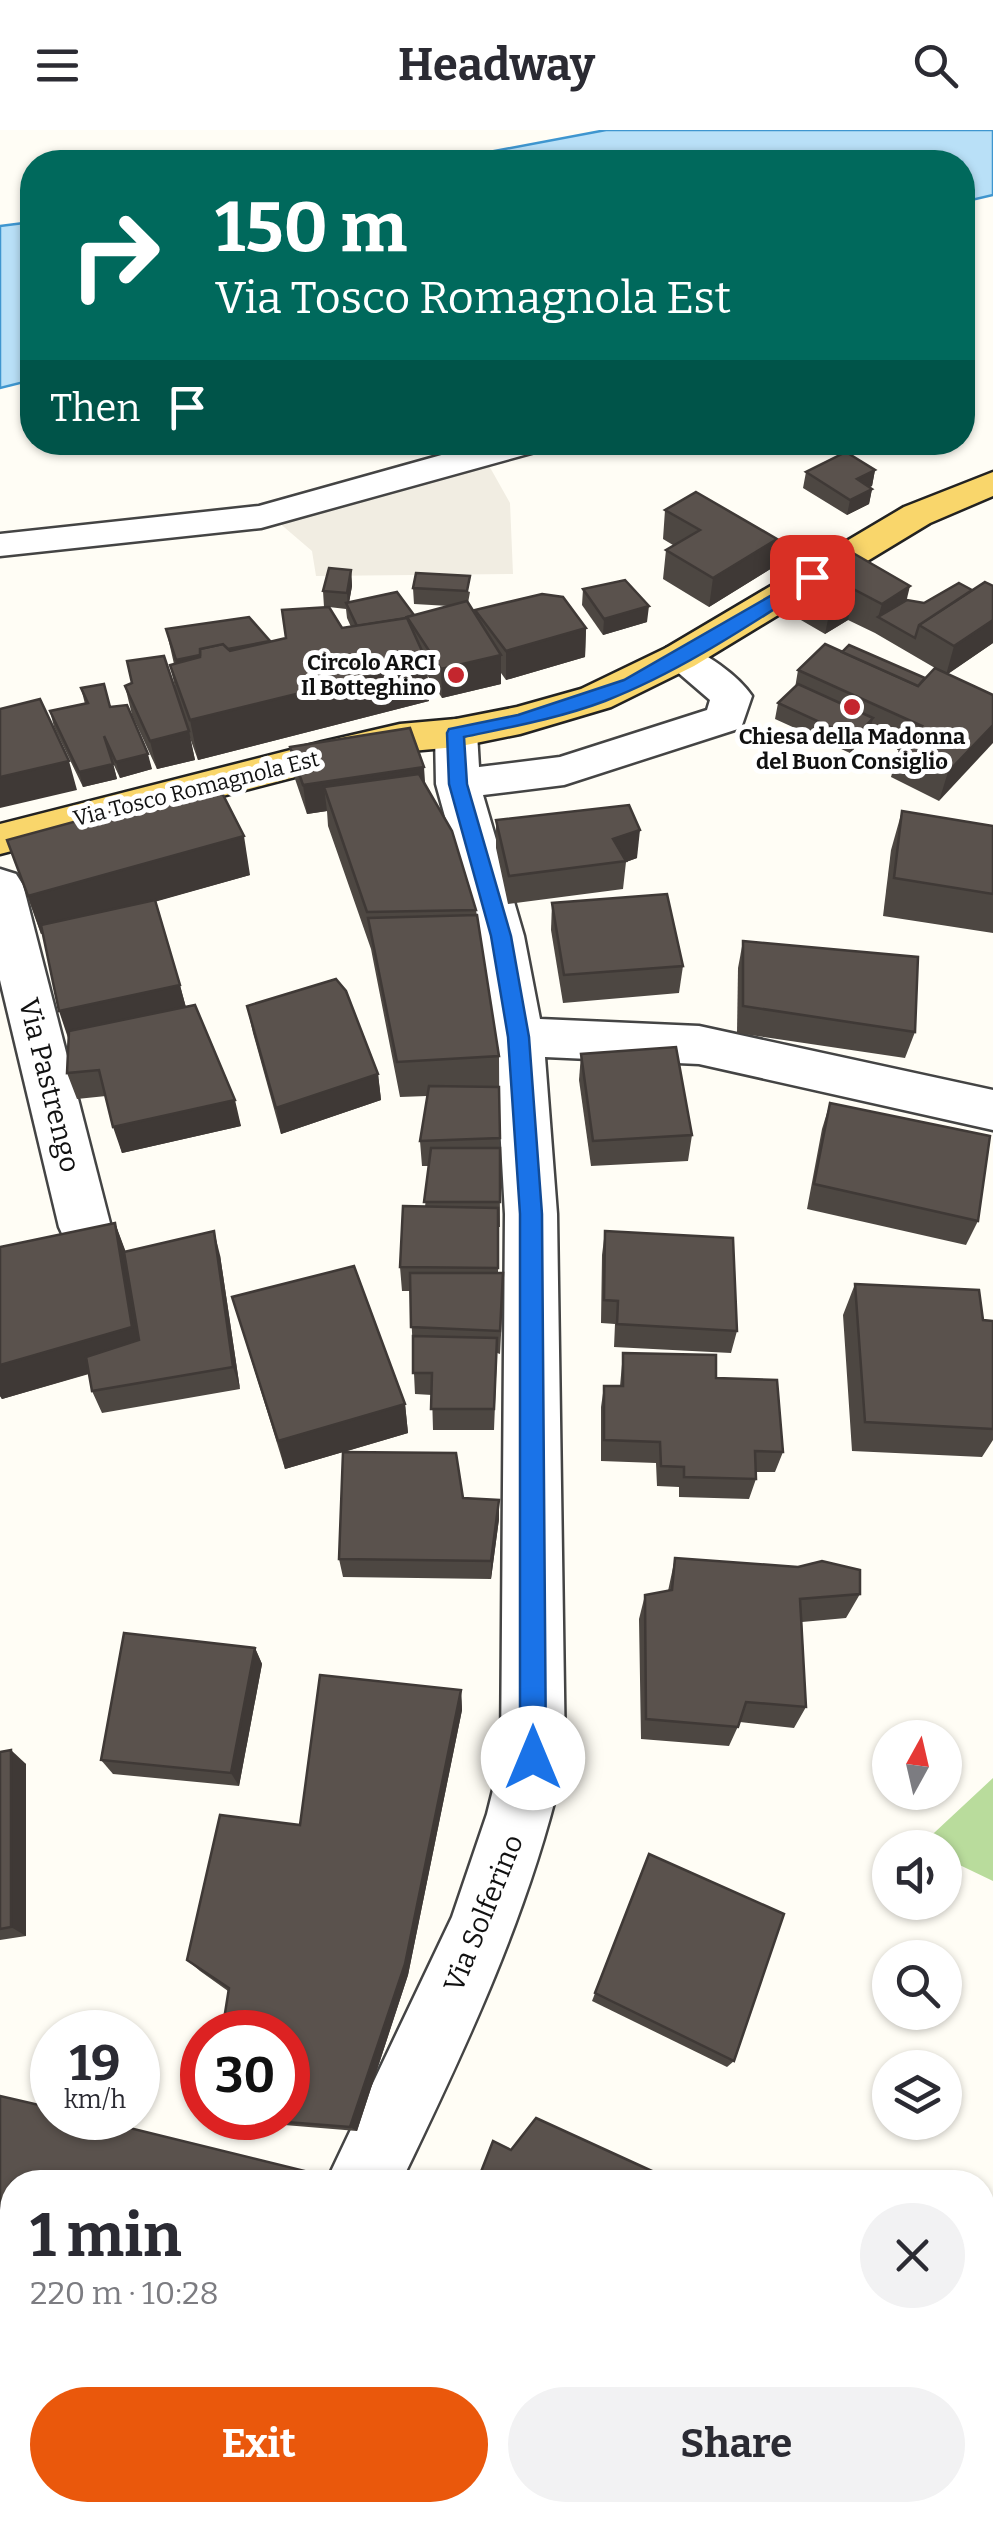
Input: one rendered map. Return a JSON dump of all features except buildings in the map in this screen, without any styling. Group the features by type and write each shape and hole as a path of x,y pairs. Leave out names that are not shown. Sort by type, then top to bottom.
{"main road":[{"name":"Via Tosco Romagnola Est","path":"0,839 400,738 456,733 596,698 680,658 905,522 993,483"}],"street":[{"path":"0,545 262,517 483,455"},
{"path":"458,784 564,771 726,718 731,696 680,658"},
{"name":"Via Solferino","path":"369,2170 496,1896 523,1812 533,1758 531,1214 518,1037 501,936 458,784 456,733"},
{"name":"Via Pastrengo","path":"0,884 85,1226"},
{"path":"518,1037 698,1045 993,1110"}],"green space":[{"path":"993,1778 993,1881 962,1866 962,1830 937,1830"}],"shaded area":[{"path":"483,455 510,503 513,574 316,576 312,551 270,515"}],"water":[{"path":"606,130 993,130 993,195 975,199 975,150 500,150"},
{"path":"20,224 20,383 0,388 0,226"}],"place":[{"name":"Circolo ARCI Il Botteghino","path":"456,675"},
{"name":"Chiesa della Madonna del Buon Consiglio","path":"852,707"}],"route":[{"path":"533,1758 531,1214 518,1037 501,936 458,784 456,733 520,720 630,684 754,615 812,577"}]}
